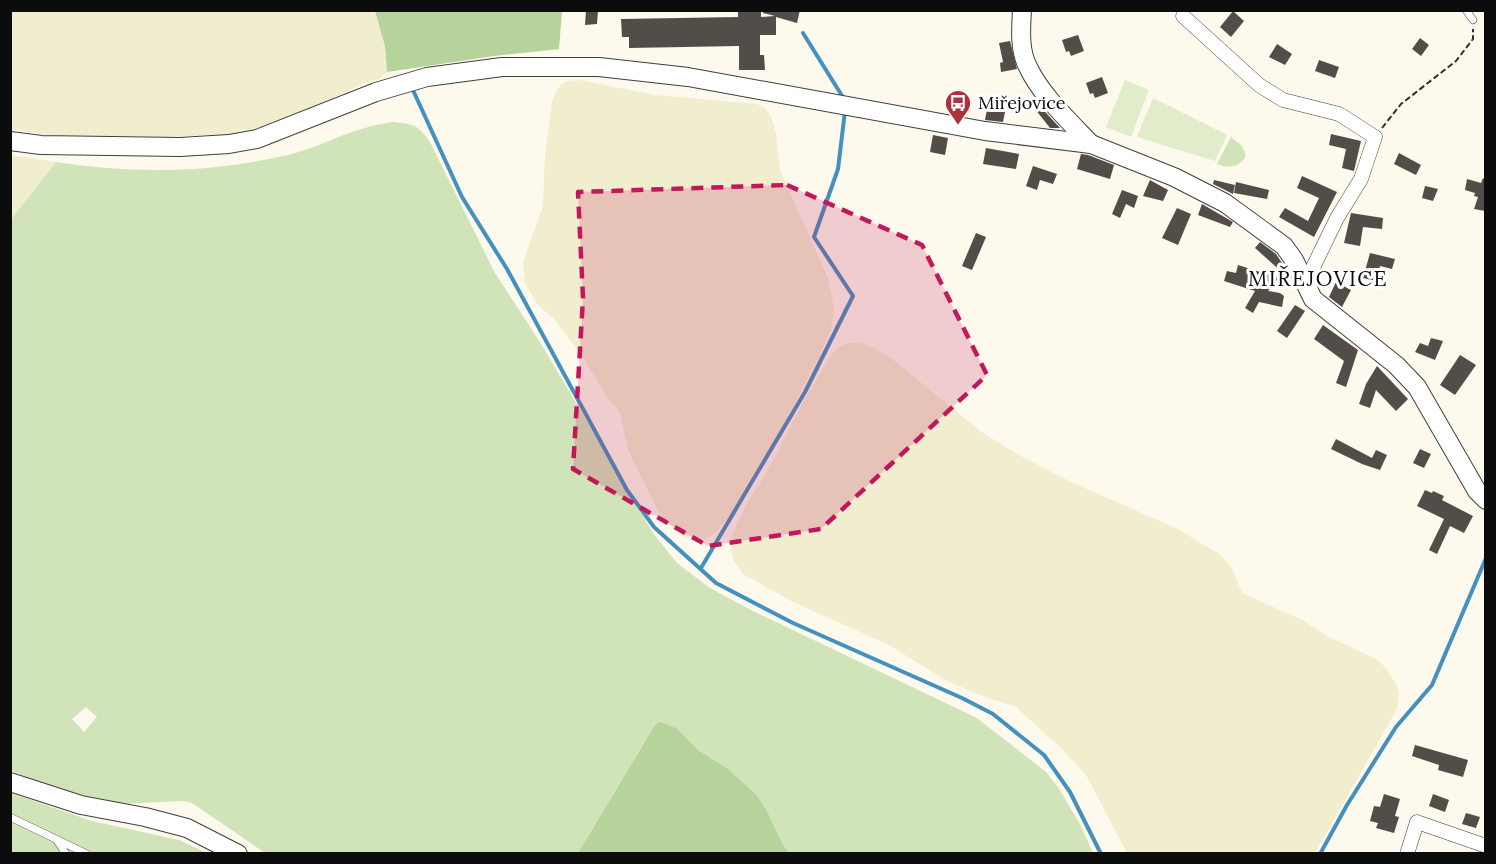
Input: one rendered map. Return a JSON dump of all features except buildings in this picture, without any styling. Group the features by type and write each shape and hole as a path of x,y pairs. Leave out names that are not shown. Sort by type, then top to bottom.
{"street":[{"path":"1022,10 1021,37 1027,66 1049,98 1091,144"},
{"path":"1183,16 1259,85 1283,100 1339,114 1375,136 1361,179 1337,218 1305,284"},
{"path":"10,141 40,145 157,147 229,144 256,138 376,92 410,82 502,67 599,67 688,76 985,131 1091,144 1174,177 1225,203 1284,246 1294,260 1313,299 1396,365 1418,387 1485,500"},
{"path":"10,782 81,805 187,828 238,854"},
{"path":"1407,854 1417,822 1485,846"}],"lane":[{"path":"1466,10 1473,20"},
{"path":"10,817 87,854"},
{"path":"57,840 66,854"}],"path":[{"path":"1375,136 1401,104 1456,61 1473,39 1473,20"}],"highlighted area":[{"path":"787,185 922,245 987,375 821,529 708,546 573,469 583,298 578,192"}],"shaded area":[{"path":"10,11 375,11 385,46 387,72 379,79 281,121 243,133 167,137 166,139 46,135 11,129"},
{"path":"579,80 655,95 757,104 765,108 771,116 776,133 780,170 828,278 834,308 831,329 818,359 749,490 710,537 699,540 685,537 672,528 658,511 628,450 620,413 605,394 584,359 554,319 537,304 525,283 523,262 543,206 545,155 552,102 561,85 567,81"},
{"path":"11,155 56,162 11,221"},
{"path":"861,343 875,348 891,358 980,431 1017,454 1071,482 1176,528 1219,554 1232,568 1242,593 1302,620 1327,636 1376,659 1384,666 1397,685 1399,695 1397,709 1315,853 1127,853 1086,775 1062,749 1016,707 947,681 889,645 791,601 743,574 734,561 731,549 733,533 748,501 766,474 803,402 831,355 842,345"}],"green space":[{"path":"375,11 562,11 559,49 387,72 385,46"},
{"path":"1125,80 1149,90 1131,137 1106,127"},
{"path":"1153,98 1227,135 1215,161 1137,137"},
{"path":"392,122 414,126 430,142 495,273 540,342 653,533 677,563 710,588 751,610 977,718 1046,772 1058,787 1080,824 1093,853 789,853 768,813 727,768 698,750 678,729 655,725 578,853 265,853 192,803 182,801 120,804 76,794 31,780 11,770 10,221 56,162 143,170 230,165 297,152 355,131","holes":["86,707 97,717 84,732 72,719"]},
{"path":"1231,137 1242,146 1246,155 1244,159 1234,166 1217,164"},
{"path":"660,722 678,729 698,750 727,768 757,796 789,853 578,853 655,725"},
{"path":"11,793 92,821 179,840 207,853 11,854"}],"waterway":[{"path":"803,33 844,99"},
{"path":"412,88 462,197 507,269 627,490 654,527 716,583 793,623 993,714 1044,755 1070,792 1101,854"},
{"path":"701,568 805,392 853,296 814,237 838,169 845,111"},
{"path":"1320,854 1347,805 1396,727 1432,685 1486,558"}],"place":[{"name":"Miřejovice","path":"958,126"}],"district":[{"name":"MIŘEJOVICE","path":"1318,279"}]}
